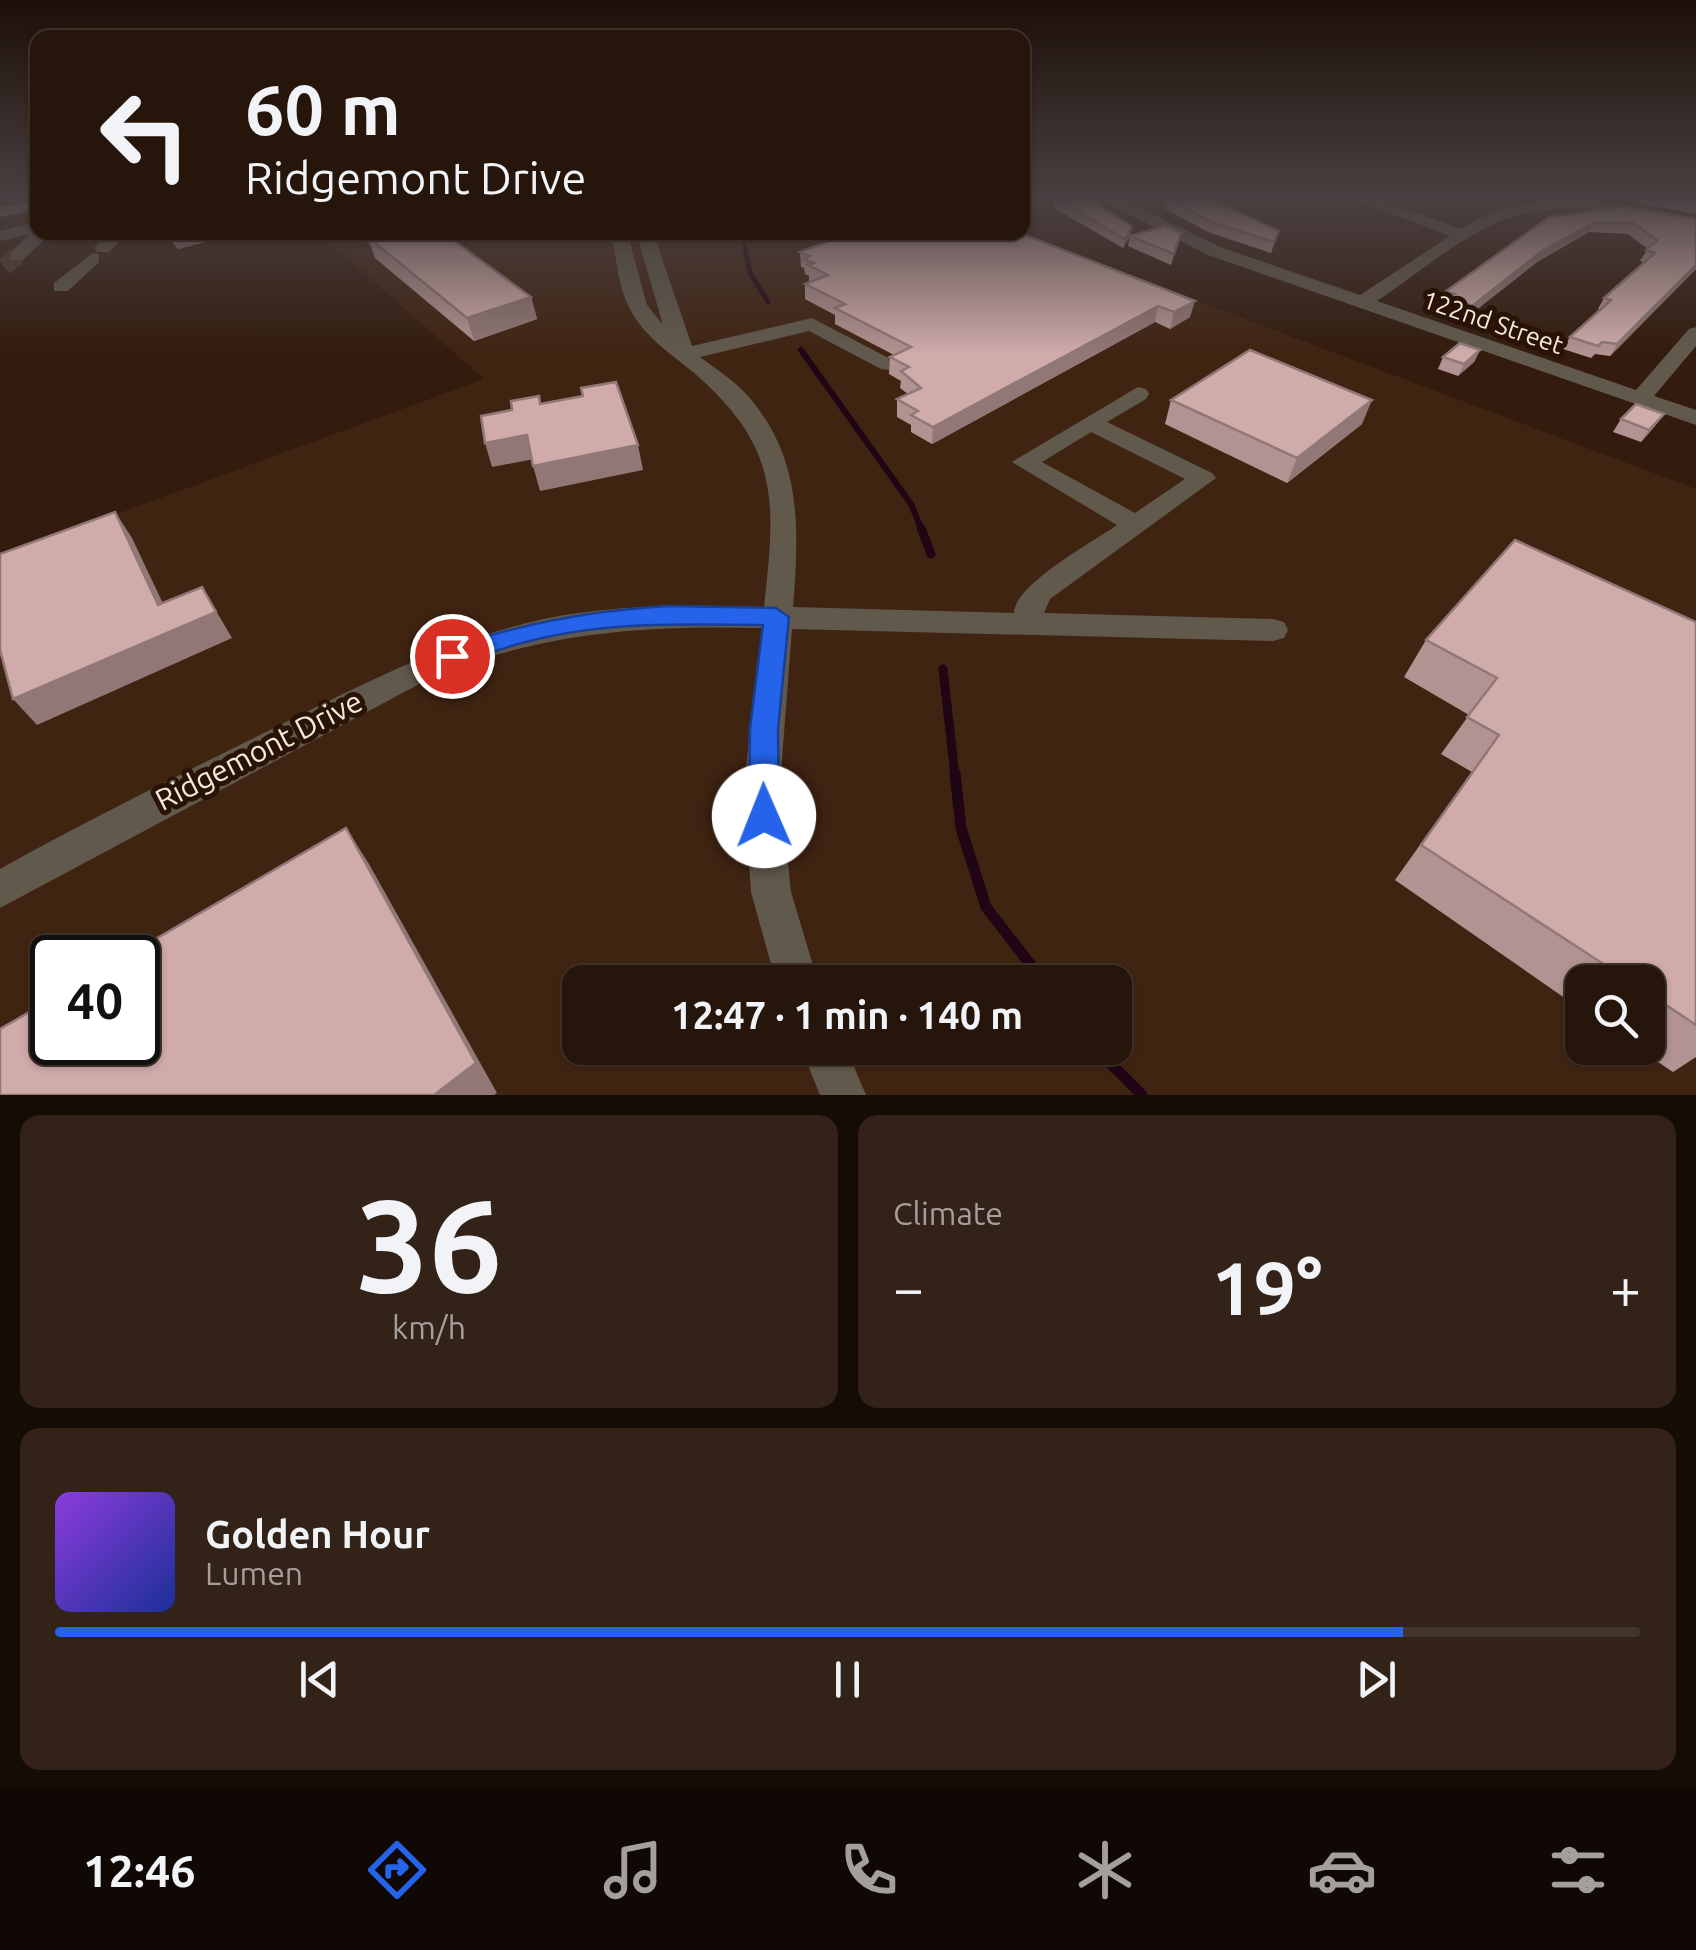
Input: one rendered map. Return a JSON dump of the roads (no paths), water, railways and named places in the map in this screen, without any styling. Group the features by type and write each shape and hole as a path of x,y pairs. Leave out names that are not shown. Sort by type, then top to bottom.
{"street":[{"path":"61,287 100,251"},
{"path":"624,251 638,306 650,324 739,400 771,453 785,514 762,786 772,892 792,965"},
{"path":"650,251 669,317 685,354"},
{"name":"122nd Street","path":"1214,251 1696,418"},
{"path":"1361,302 1438,251"},
{"path":"685,354 812,324 889,364"},
{"path":"1640,398 1696,334"},
{"path":"1135,524 1024,462 1138,394"},
{"path":"1029,623 1029,604 1040,592 1202,478 1090,423"},
{"name":"Ridgemont Drive","path":"0,890 94,836 387,685 478,646 558,626 621,616 1273,630"},
{"path":"830,1065 843,1095"}],"waterway":[{"path":"745,251 750,273 768,302"},
{"path":"801,350 911,504 922,531"},
{"path":"921,528 931,554"},
{"path":"943,669 955,776"},
{"path":"955,773 961,828 986,907 1031,965"},
{"path":"1112,1065 1142,1095"}],"tunnel":[{"path":"4,267 17,256"}]}
